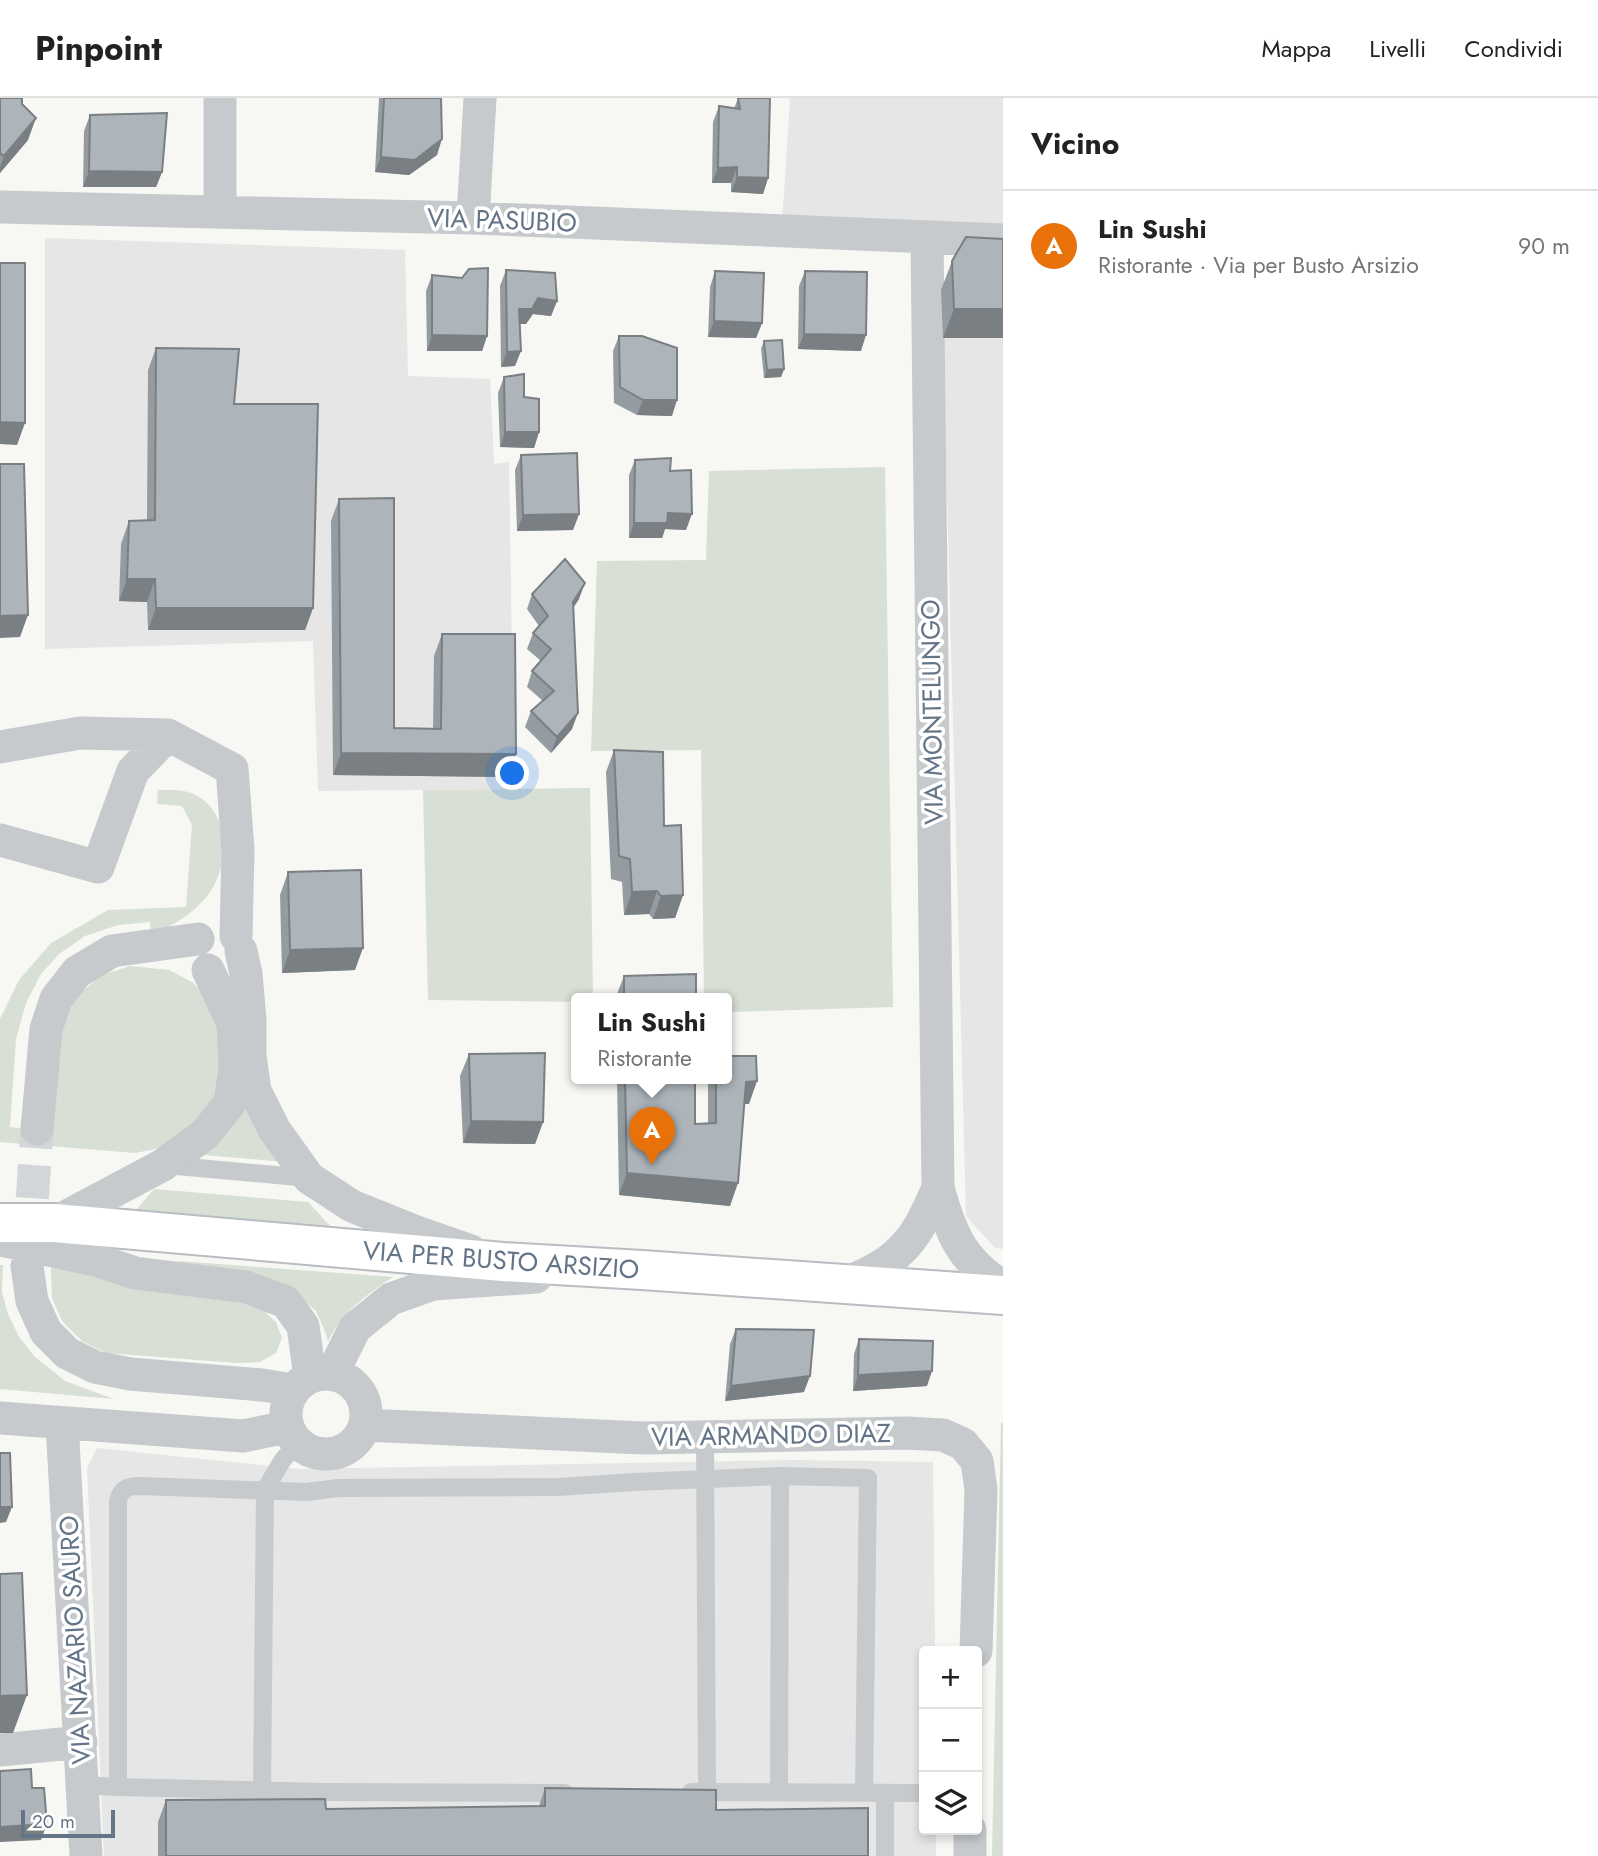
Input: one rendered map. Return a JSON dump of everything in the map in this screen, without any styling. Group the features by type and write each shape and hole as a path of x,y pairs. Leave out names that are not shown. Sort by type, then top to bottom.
{"main road":[{"name":"VIA PER BUSTO ARSIZIO","path":"0,1223 54,1223 503,1262 1003,1295"}],"street":[{"path":"220,98 220,211"},
{"path":"473,219 480,98"},
{"name":"VIA PASUBIO","path":"0,207 473,219 1003,240"},
{"name":"VIA MONTELUNGO","path":"927,237 938,1188 948,1223 962,1250 984,1274 1003,1287"},
{"path":"0,747 79,733 168,735 232,769 238,850 216,947 233,1024 235,1068 230,1103 205,1134 163,1165 54,1223"},
{"path":"0,839 98,867 133,771 168,735"},
{"path":"37,1129 46,1029 56,999 77,972 112,951 153,946 216,947 246,974 250,1056 255,1091 274,1129 309,1178 352,1206 503,1262"},
{"name":"VIA MONTELUNGO","path":"844,1284 873,1271 901,1251 922,1223 938,1188"},
{"path":"0,1240 96,1260 135,1273 246,1287 286,1301 303,1326 312,1380"},
{"path":"27,1266 32,1301 46,1332 67,1353 95,1367 130,1374 262,1385 312,1380 345,1378 363,1398 365,1425 349,1448 336,1454 323,1455 309,1451 292,1435 285,1414 287,1401 312,1380 355,1328 391,1299 433,1284 642,1270"},
{"path":"0,1418 243,1436 292,1435"},
{"name":"VIA NAZARIO SAURO","path":"62,1423 86,1856"},
{"name":"VIA ARMANDO DIAZ","path":"365,1425 643,1437 906,1433 943,1435 962,1444 977,1461 981,1490 976,1646"},
{"path":"0,1749 81,1742"},
{"path":"970,1835 970,1856"}],"lane":[{"path":"163,1165 309,1178"},
{"path":"262,1791 265,1490 282,1461 292,1435"},
{"path":"705,1436 707,1792"},
{"path":"118,1787 118,1501 121,1491 132,1486 307,1492 338,1488 545,1487 780,1476 868,1478 864,1793"},
{"path":"779,1793 780,1476"},
{"path":"83,1785 262,1791 581,1793"},
{"path":"670,1792 919,1793"},
{"path":"885,1793 885,1856"}],"shaded area":[{"path":"790,98 1003,98 1003,230 782,225"},
{"path":"45,238 405,250 408,376 490,379 494,464 509,462 514,789 318,791 313,641 45,649"},
{"path":"1003,267 1003,1249 995,1248 966,1216 943,338"},
{"path":"885,467 893,1007 732,1012 732,993 704,993 701,750 591,751 597,561 706,560 709,471"},
{"path":"590,788 593,993 571,993 571,1002 428,1000 423,790"},
{"path":"158,790 191,793 214,811 223,838 221,868 216,882 196,908 167,927 151,934 150,922 118,925 85,936 59,954 41,974 26,1003 16,1039 10,1127 48,1131 58,1028 73,999 102,975 130,966 169,970 192,982 212,1001 224,1025 221,1085 201,1123 166,1147 135,1153 0,1142 0,1019 19,980 51,943 108,910 186,907 192,825 182,806 157,804"},
{"path":"245,1092 285,1162 193,1154"},
{"path":"154,1189 308,1202 334,1230 131,1216"},
{"path":"178,1261 393,1277 348,1312 328,1341 316,1311 296,1294 192,1271"},
{"path":"0,1265 3,1265 2,1292 8,1314 19,1337 35,1357 65,1381 114,1399 0,1389"},
{"path":"51,1268 83,1270 235,1301 264,1311 276,1322 282,1338 276,1353 260,1362 237,1363 106,1353 82,1341 62,1321 52,1298"},
{"path":"1001,1423 1003,1856 992,1856"},
{"path":"97,1448 300,1469 794,1460 933,1462 935,1646 919,1646 919,1835 936,1835 936,1856 104,1856 87,1468"}],"building":[{"path":"0,98 22,98 22,104 36,118 4,156 0,153"},
{"path":"384,98 441,98 442,139 415,160 381,157"},
{"path":"738,98 770,98 768,178 737,177 737,167 718,168 719,106 740,109"},
{"path":"167,113 162,172 89,171 90,115"},
{"path":"966,237 1003,239 1003,309 954,309 952,261"},
{"path":"0,263 25,263 25,423 0,422"},
{"path":"488,268 487,336 432,335 432,275 462,278 469,269"},
{"path":"506,270 555,273 557,301 538,298 532,309 519,309 521,351 507,352"},
{"path":"715,271 764,273 762,323 714,321"},
{"path":"805,271 867,272 866,335 804,334"},
{"path":"619,336 642,336 677,348 677,400 643,400 620,387"},
{"path":"782,340 784,369 767,370 764,341"},
{"path":"156,348 239,349 234,404 318,404 313,608 156,608 155,579 127,579 129,521 155,520"},
{"path":"524,374 524,397 539,399 539,432 505,432 504,377"},
{"path":"577,453 579,514 523,515 521,455"},
{"path":"671,458 670,471 691,470 692,514 668,513 667,523 634,523 635,460"},
{"path":"0,464 24,464 28,615 0,616"},
{"path":"394,498 394,728 441,729 442,634 515,634 516,754 341,753 339,499"},
{"path":"565,559 585,583 573,602 578,713 557,737 531,711 554,691 532,671 551,649 533,633 548,616 532,594"},
{"path":"614,750 663,752 664,826 681,825 683,895 661,896 657,891 632,892 630,859 619,856"},
{"path":"361,870 363,948 290,950 288,872"},
{"path":"696,974 696,993 624,993 624,976"},
{"path":"545,1053 543,1122 471,1121 469,1054"},
{"path":"732,1056 756,1056 757,1081 746,1082 738,1183 627,1173 625,1084 695,1084 695,1124 716,1123 716,1084 732,1084"},
{"path":"736,1329 814,1330 810,1376 731,1386"},
{"path":"859,1339 933,1341 932,1371 858,1375"},
{"path":"0,1453 10,1453 12,1507 0,1507"},
{"path":"22,1573 27,1695 0,1696 0,1574"},
{"path":"31,1769 32,1788 44,1788 47,1824 0,1827 0,1771"},
{"path":"545,1788 716,1790 716,1810 868,1808 868,1856 166,1856 166,1800 325,1799 326,1809 545,1806"}],"tunnel":[{"path":"29,1248 37,1129"}],"place":[{"name":"Lin Sushi","path":"652,1165"}]}
